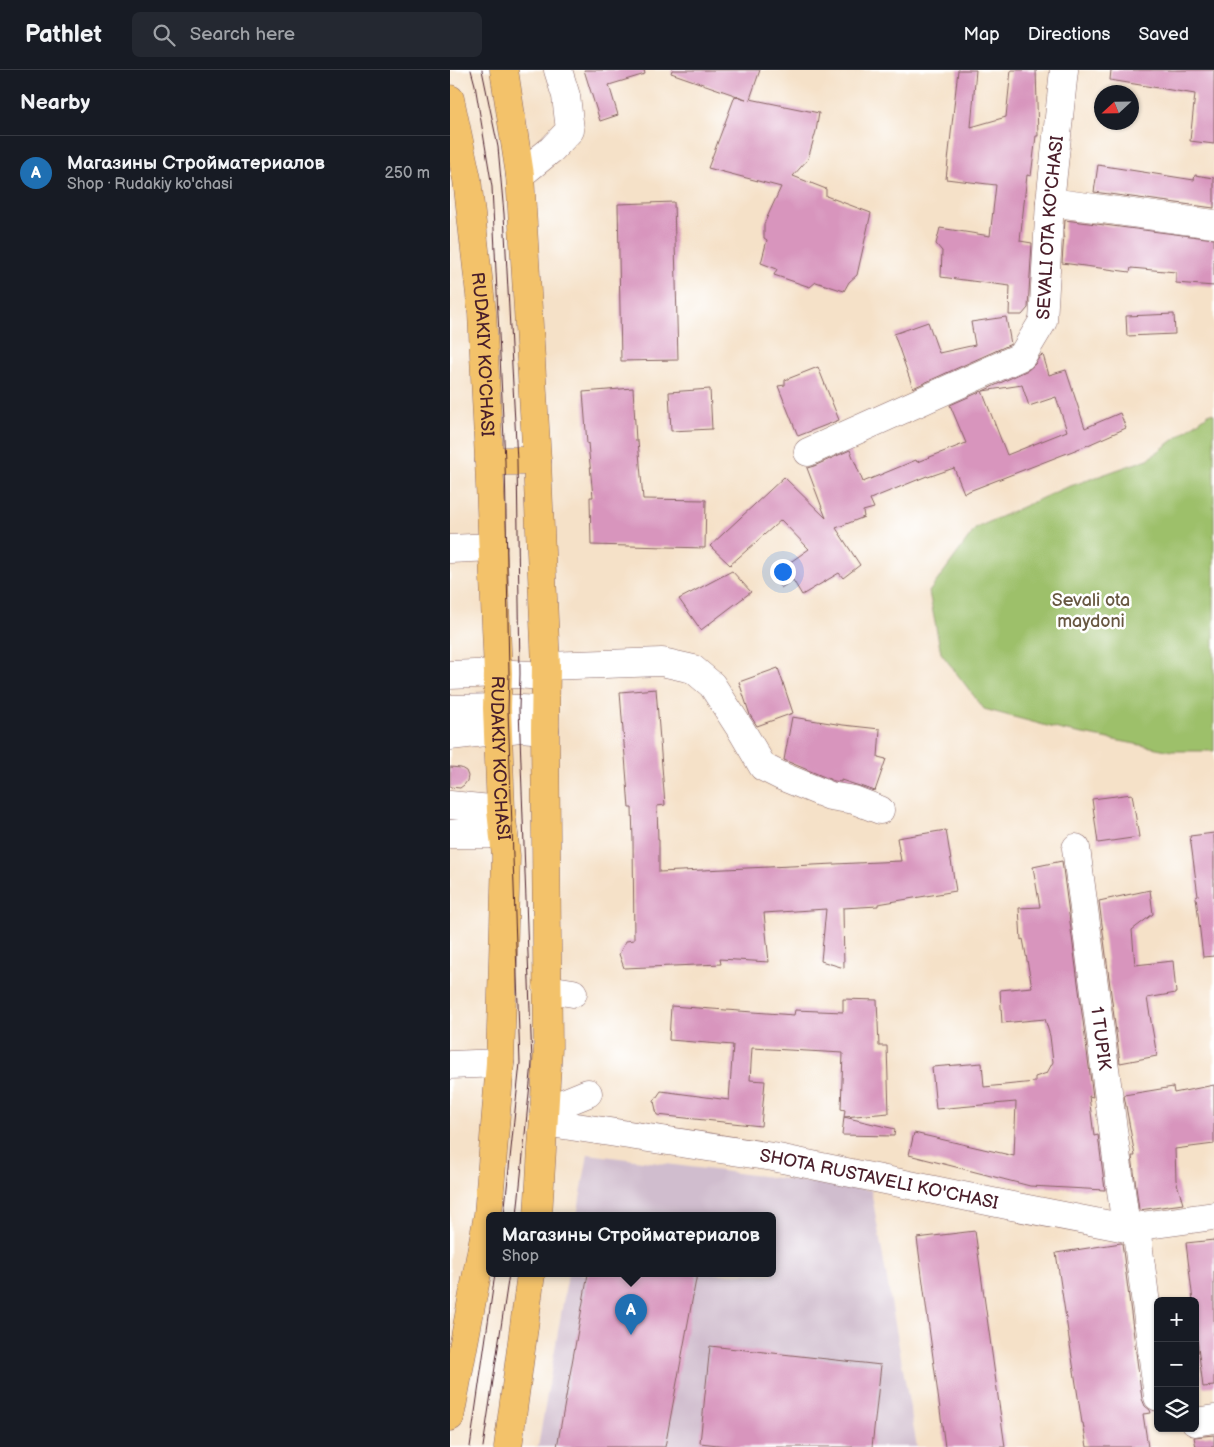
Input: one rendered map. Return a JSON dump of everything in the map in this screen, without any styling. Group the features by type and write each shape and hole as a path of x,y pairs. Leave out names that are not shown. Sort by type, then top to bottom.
{"main road":[{"path":"504,70 520,175 537,462 546,671 545,720 560,991 548,1048 538,1212"},
{"name":"RUDAKIY KO'CHASI","path":"450,99 467,179 482,312 498,673 497,719 502,822 506,856 500,1063 488,1212"},
{"path":"490,461 537,462"},
{"name":"RUDAKIY KO'CHASI","path":"450,1417 456,1352 486,1224"},
{"path":"508,1447 532,1277"}],"street":[{"path":"520,175 552,149 570,130 566,96 558,70"},
{"name":"SEVALI OTA KO'CHASI","path":"808,452 1022,356 1043,321 1050,202 1064,70"},
{"path":"1050,202 1214,224"},
{"path":"450,549 493,547"},
{"path":"450,675 546,671 662,662 693,669 712,685 763,767 830,796 854,800 880,810"},
{"path":"450,709 497,719 545,720"},
{"path":"450,736 497,719"},
{"path":"450,805 502,822"},
{"path":"450,834 502,822"},
{"name":"1 TUPIK","path":"1076,848 1131,1228 1156,1387"},
{"path":"450,1065 500,1063"},
{"path":"544,1116 588,1093"},
{"name":"SHOTA RUSTAVELI KO'CHASI","path":"544,1116 774,1157 1012,1206 1131,1228 1214,1216"},
{"path":"1199,1421 1214,1419"}],"shaded area":[{"path":"588,1154 871,1190 917,1447 538,1447 567,1277 776,1277 776,1212 578,1212"}],"green space":[{"name":"Sevali ota maydoni","path":"1210,413 1214,414 1214,751 1172,751 1062,730 984,709 941,653 929,592 976,528 1062,489 1148,459"}],"building":[{"path":"584,70 644,70 645,74 609,85 618,115 600,121"},
{"path":"672,70 760,70 750,99 819,113 808,159 793,176 826,189 826,196 871,213 857,275 849,282 844,291 816,282 810,287 774,275 777,269 761,263 767,240 764,238 764,224 781,187 708,168 735,96 746,99 671,73"},
{"path":"958,70 976,70 971,127 1006,117 1011,70 1036,70 1038,136 1036,136 1031,176 1027,175 1020,241 1032,243 1028,308 1022,315 1009,315 1010,286 941,277 942,251 936,244 940,228 990,236 996,185 946,179"},
{"path":"1111,70 1214,70 1214,144 1190,141 1195,94 1110,80"},
{"path":"1098,165 1194,180 1195,175 1214,178 1214,208 1094,192"},
{"path":"674,202 678,360 621,361 618,204"},
{"path":"1065,220 1214,239 1214,286 1176,283 1176,272 1131,268 1130,272 1062,263"},
{"path":"1174,314 1175,334 1127,336 1126,316"},
{"path":"1006,317 1011,344 913,388 894,334 928,322 939,353 975,345 971,322"},
{"path":"1043,355 1049,375 1066,370 1085,428 1120,413 1126,428 1088,445 964,493 954,468 927,476 870,499 874,508 863,511 864,517 836,528 860,565 843,578 839,573 802,595 793,580 781,588 772,575 809,549 781,520 730,565 710,546 784,477 826,518 807,468 850,450 863,482 916,460 917,462 966,443 950,405 982,391 1007,455 1067,431 1056,397 1029,406 1022,385 983,391 1028,370"},
{"path":"818,367 839,420 798,436 778,386 785,385 785,380"},
{"path":"633,388 636,441 638,441 643,499 706,500 705,548 591,545 590,497 593,497 583,392"},
{"path":"710,389 712,429 671,431 669,392"},
{"path":"732,571 751,592 701,630 679,599"},
{"path":"778,668 793,713 757,726 750,715 739,682"},
{"path":"656,689 665,805 657,806 659,872 901,861 897,838 946,830 956,891 878,904 878,906 843,908 844,968 821,961 826,909 764,913 769,962 720,959 721,964 624,968 619,954 626,941 634,940 633,840 632,808 629,808 620,692"},
{"path":"792,717 880,729 878,757 886,759 875,791 841,780 841,782 834,781 784,760"},
{"path":"450,767 461,768 466,771 467,781 460,788 450,787"},
{"path":"1132,794 1139,837 1098,843 1092,799"},
{"path":"1214,833 1214,956 1203,957 1196,897 1198,896 1190,836"},
{"path":"1062,861 1093,1097 1089,1096 1094,1136 1098,1135 1105,1190 1030,1186 909,1155 914,1133 1014,1156 1016,1102 936,1109 932,1067 982,1063 984,1087 1035,1082 1035,1077 1047,1073 1053,1062 1050,1036 1045,1019 1002,1023 1000,990 1032,987 1023,939 1021,940 1019,908 1040,907 1033,867"},
{"path":"1150,890 1153,914 1132,930 1135,965 1173,961 1176,993 1147,998 1157,1056 1120,1063 1099,901"},
{"path":"843,999 877,1000 879,1046 887,1046 889,1113 844,1117 845,1110 841,1109 843,1053 752,1048 750,1080 765,1081 761,1126 657,1115 654,1101 661,1091 729,1100 733,1045 669,1040 671,1006 794,1015 795,1010 843,1012"},
{"path":"1214,1085 1214,1144 1175,1149 1176,1180 1183,1204 1139,1210 1132,1156 1135,1156 1124,1095 1173,1087 1174,1093"},
{"path":"844,1117 895,1129 894,1136 842,1135"},
{"path":"975,1231 1005,1447 945,1447 917,1238"},
{"path":"1214,1240 1214,1386 1203,1387 1199,1354 1199,1297 1193,1297 1186,1243"},
{"path":"1122,1243 1142,1399 1151,1413 1143,1414 1148,1447 1087,1447 1056,1253"},
{"path":"587,1277 696,1277 665,1447 557,1447"},
{"path":"710,1346 881,1365 872,1447 736,1447 700,1443"},
{"path":"1214,1435 1214,1447 1196,1447 1194,1437"}],"tram line":[{"path":"471,70 492,187 505,461 508,709 520,1063 504,1212"},
{"path":"482,70 498,147 504,214 517,461 519,709 532,1063 517,1212"},
{"path":"470,1447 495,1277"},
{"path":"483,1447 509,1277"}],"place":[{"name":"Магазины Стройматериалов","path":"631,1335"}]}
